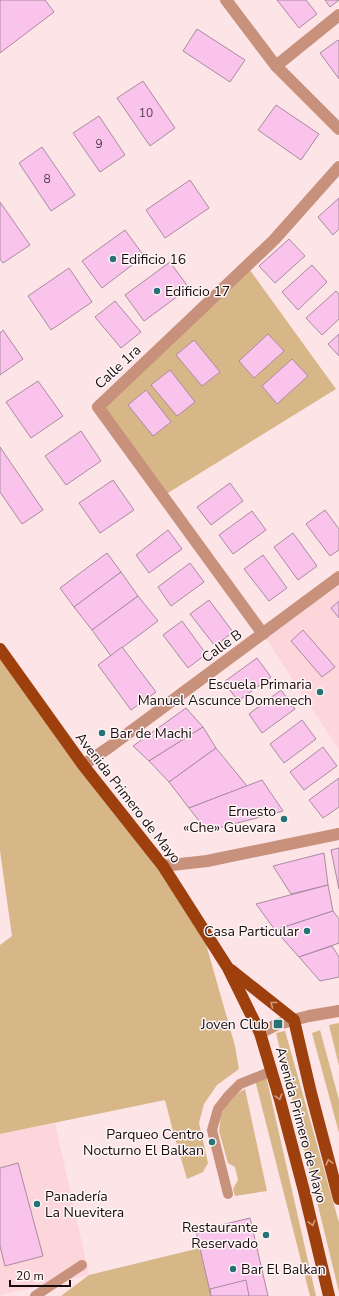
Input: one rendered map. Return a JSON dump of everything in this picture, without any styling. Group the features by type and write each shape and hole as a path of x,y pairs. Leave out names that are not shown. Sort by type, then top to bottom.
{"main road":[{"name":"Avenida Primero de Mayo","path":"0,649 83,765 163,866 228,968 260,1033 272,1071 304,1191 329,1296"},
{"name":"Avenida Primero de Mayo","path":"228,968 294,1020 311,1093 339,1199"}],"street":[{"path":"226,0 276,66 339,129"},
{"path":"276,66 339,16"},
{"name":"Calle 1ra","path":"263,634 98,407 274,240 339,167"},
{"name":"Calle B","path":"83,765 339,577"},
{"path":"163,866 207,861 339,834"},
{"path":"260,1033 278,1024 309,1016 339,1012"}],"lane":[{"path":"228,1194 212,1130 218,1109 240,1084 272,1071"},
{"path":"36,1296 82,1265"}],"shaded area":[{"path":"247,266 336,389 163,496 98,407"},
{"name":"Escuela Primaria Manuel Ascunce Domenech","path":"339,577 339,750 263,634"},
{"path":"0,652 164,877 206,944 235,1046 239,1069 217,1085 204,1104 199,1123 208,1163 203,1172 187,1179 165,1100 0,1134 0,945 12,936 0,851"},
{"path":"339,1023 339,1066 329,1025"},
{"path":"320,1030 339,1100 339,1133 312,1033"},
{"path":"285,1031 339,1223 339,1292 276,1033"},
{"path":"266,1076 316,1296 310,1296 255,1080"},
{"path":"245,1089 267,1191 235,1196 233,1189 238,1180 235,1167 228,1163 219,1131 221,1115 230,1098"},
{"name":"Panadería La Nuevitera","path":"55,1123 89,1275 0,1295 0,1134"},
{"path":"200,1248 211,1296 61,1296 89,1275"}],"building":[{"path":"0,0 45,0 54,12 0,53"},
{"path":"277,0 306,0 317,14 299,28"},
{"path":"325,0 339,0 330,7"},
{"path":"197,29 245,60 230,82 183,51"},
{"path":"338,40 339,41 339,79 320,53"},
{"path":"143,81 175,128 150,146 117,98"},
{"path":"276,105 319,134 301,160 258,130"},
{"path":"99,116 125,155 100,172 73,133"},
{"path":"42,147 75,195 51,211 19,163"},
{"path":"190,180 209,208 165,238 146,210"},
{"path":"339,198 339,229 333,235 318,217"},
{"path":"0,202 30,245 3,263 0,259"},
{"name":"Edificio 16","path":"125,230 144,256 102,288 82,261"},
{"path":"289,239 305,256 275,283 259,266"},
{"name":"Edificio 17","path":"170,262 189,288 144,321 125,295"},
{"path":"312,265 327,282 298,310 282,292"},
{"path":"69,268 92,302 51,330 28,296"},
{"path":"336,291 339,294 339,319 322,335 306,318"},
{"path":"115,301 141,332 121,348 95,317"},
{"path":"3,330 23,359 0,375 0,333"},
{"path":"268,334 284,351 254,378 239,361"},
{"path":"339,334 339,356 328,344"},
{"path":"194,340 220,372 202,386 176,355"},
{"path":"292,359 308,376 277,404 262,386"},
{"path":"170,370 195,402 177,416 151,385"},
{"path":"38,381 63,416 31,438 6,402"},
{"path":"146,390 171,422 153,436 128,405"},
{"path":"81,431 101,461 66,485 45,456"},
{"path":"0,447 43,510 22,524 0,492"},
{"path":"113,480 134,510 100,533 79,503"},
{"path":"230,483 243,501 211,525 197,507"},
{"path":"325,510 339,529 339,550 330,556 306,524"},
{"path":"252,511 266,530 233,554 219,535"},
{"path":"168,530 182,549 149,573 136,555"},
{"path":"293,533 317,566 298,580 274,547"},
{"path":"107,553 121,572 74,607 60,588"},
{"path":"263,555 287,588 269,601 244,569"},
{"path":"190,563 204,582 171,606 158,587"},
{"path":"121,572 138,596 92,630 74,607"},
{"path":"138,596 158,621 111,656 92,630"},
{"path":"209,600 233,632 215,646 190,614"},
{"path":"339,601 339,618 331,608"},
{"path":"182,621 206,654 188,668 163,635"},
{"path":"303,630 335,667 322,677 291,641"},
{"path":"122,647 156,692 131,710 98,665"},
{"path":"257,658 271,677 238,701 224,682"},
{"path":"281,690 295,709 262,733 249,714"},
{"path":"186,708 203,727 149,761 133,746"},
{"path":"302,720 316,739 284,763 270,744"},
{"path":"203,727 216,748 169,782 149,761"},
{"path":"323,747 337,766 304,790 290,772"},
{"path":"216,748 247,786 189,808 169,782"},
{"path":"339,778 339,807 323,818 309,800"},
{"path":"262,780 283,811 207,831 189,808"},
{"path":"339,848 339,889 331,850"},
{"path":"324,853 328,885 291,894 273,866"},
{"path":"328,885 333,911 275,930 256,904"},
{"path":"333,911 339,919 339,943 299,957 275,930"},
{"path":"332,946 339,957 339,977 320,981 299,957"},
{"path":"18,1163 43,1256 5,1266 0,1246 0,1168"},
{"name":"Bar El Balkan","path":"250,1218 268,1296 211,1296 196,1231"},
{"path":"246,1280 249,1296 211,1296 210,1289"}],"place":[{"name":"Edificio 16","path":"113,259"},
{"name":"Edificio 17","path":"157,291"},
{"name":"Escuela Primaria Manuel Ascunce Domenech","path":"320,692"},
{"name":"Bar de Machi","path":"102,733"},
{"name":"Ernesto «Che» Guevara","path":"284,819"},
{"name":"Casa Particular","path":"307,931"},
{"name":"Joven Club","path":"278,1024"},
{"name":"Parqueo Centro Nocturno El Balkan","path":"212,1142"},
{"name":"Panadería La Nuevitera","path":"37,1204"},
{"name":"Restaurante Reservado","path":"266,1235"},
{"name":"Bar El Balkan","path":"233,1269"}]}
